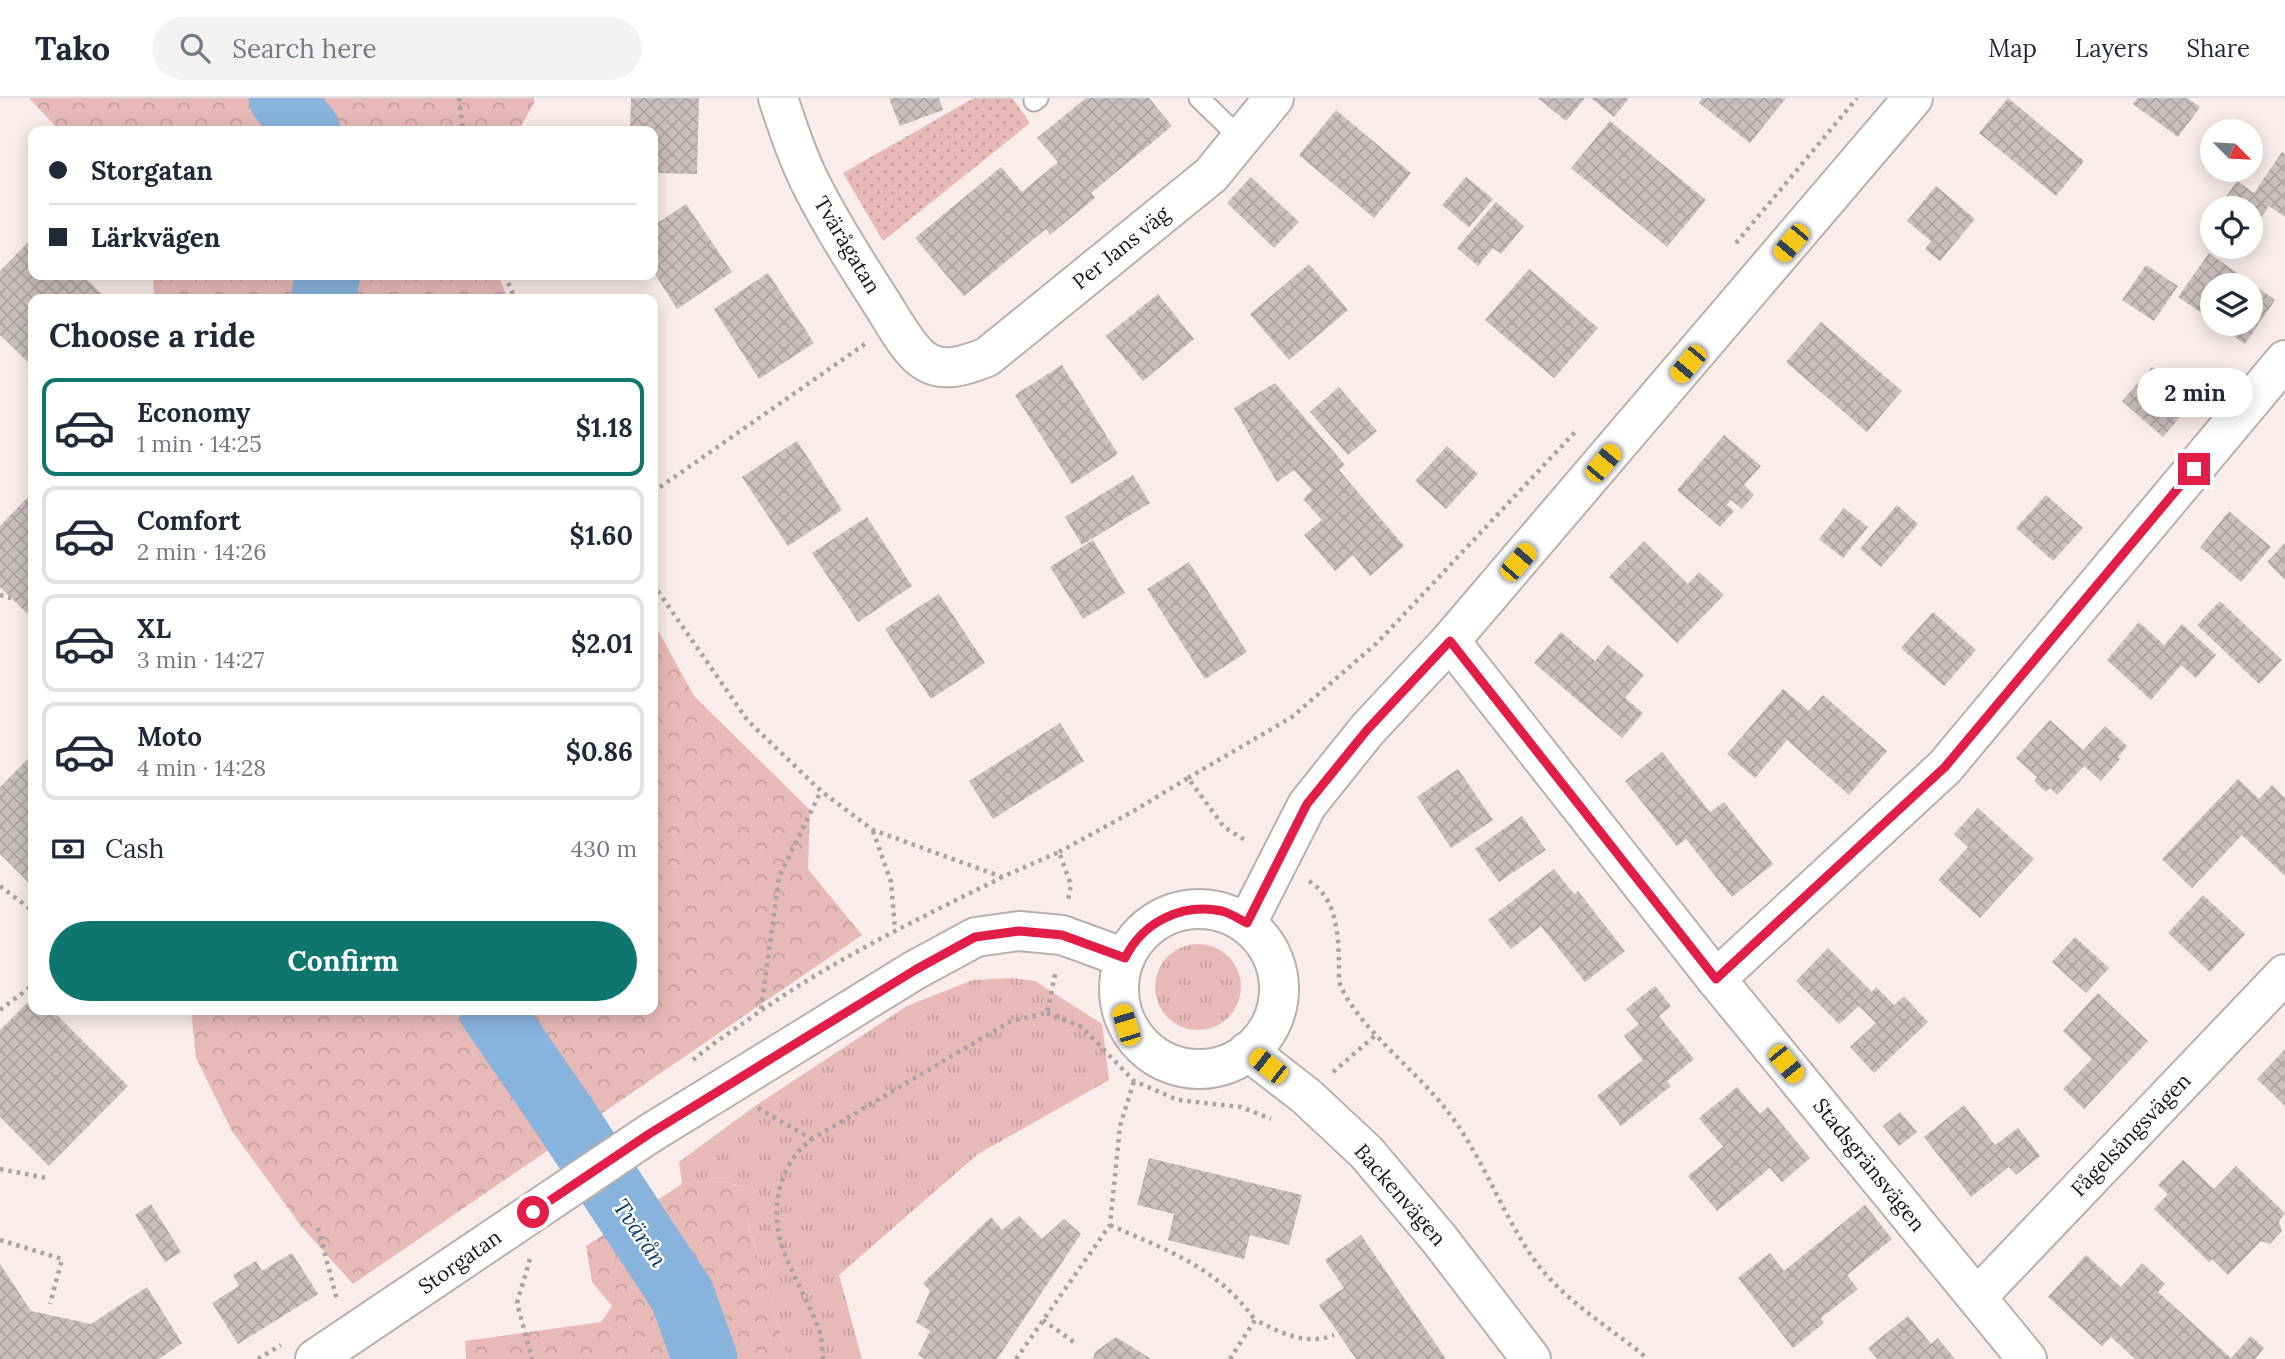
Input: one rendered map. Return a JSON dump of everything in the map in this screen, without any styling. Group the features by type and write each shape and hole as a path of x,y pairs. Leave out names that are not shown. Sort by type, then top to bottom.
{"street":[{"name":"Tvärågatan","path":"778,98 793,142 813,187 895,324 922,359 946,368"},
{"name":"Per Jans väg","path":"946,368 965,366 987,357 1211,175 1274,98"},
{"path":"1247,923 1307,804 1367,730 1450,641 1913,98"},
{"path":"1716,979 1945,767 2285,360"},
{"name":"Stadsgränsvägen","path":"1450,641 1716,979 2027,1359"},
{"path":"1203,909 1224,912 1247,923 1263,940 1275,961 1279,984 1276,1009 1265,1035 1248,1051 1232,1060 1205,1069 1168,1063 1151,1054 1126,1025 1120,1004 1117,979 1133,941 1166,916 1181,911 1203,909"},
{"name":"Storgatan","path":"315,1359 533,1230 649,1134 915,970 975,937 1019,931 1062,935 1125,958"},
{"name":"Fågelsångsvägen","path":"1977,1297 2285,974"},
{"name":"Backenvägen","path":"1248,1051 1306,1096 1366,1152 1440,1240 1531,1359"}],"lane":[{"path":"1199,98 1241,139"}],"path":[{"path":"459,98 462,126"},
{"path":"1735,244 1857,98"},
{"path":"658,489 895,324"},
{"path":"1059,852 1292,717 1378,642 1580,426"},
{"path":"0,595 11,598"},
{"path":"1188,778 1224,827 1318,886 1334,911 1340,985 1365,1020 1448,1111 1533,1258 1551,1281 1648,1359"},
{"path":"761,1010 779,877 821,791"},
{"path":"873,830 891,882 895,929"},
{"path":"690,1064 761,1010 833,964 895,929 1002,877"},
{"path":"0,886 28,907"},
{"path":"0,1010 28,989"},
{"path":"1016,1359 1110,1225 1120,1126 1134,1081 1082,1027 1047,1013"},
{"path":"755,1106 812,1139"},
{"path":"0,1168 46,1178"},
{"path":"1110,1225 1182,1257 1215,1277 1240,1298 1255,1320 1286,1335 1306,1340 1320,1340 1334,1335"},
{"path":"317,1228 339,1308"},
{"path":"532,1359 517,1303 533,1230"},
{"path":"0,1240 62,1259 50,1304"},
{"path":"1043,1320 1075,1343"},
{"path":"1230,1359 1255,1320"}],"green space":[{"path":"29,98 534,98 534,103 521,126 55,126"},
{"path":"974,98 1012,98 1030,123 883,241 843,173"},
{"path":"153,280 500,280 506,294 154,294"},
{"path":"658,630 694,696 810,810 808,869 862,935 353,1284 301,1226 232,1131 196,1058 192,1015 658,1015"},
{"path":"1190,944 1206,944 1229,956 1238,970 1241,987 1238,1004 1229,1018 1206,1030 1190,1030 1174,1023 1162,1011 1155,995 1155,979 1162,963 1174,951"},
{"path":"1012,978 1035,981 1102,1024 1109,1080 978,1154 839,1275 862,1359 788,1359 747,1220 747,1187 717,1181 682,1184 679,1162 755,1106 907,1006 973,980"},
{"path":"717,1181 747,1187 747,1220 788,1359 466,1359 465,1341 601,1322 612,1306 592,1282 586,1246 682,1184"}],"building":[{"path":"631,98 699,98 697,174 658,173 658,126 630,126"},
{"path":"889,98 939,98 943,110 900,126"},
{"path":"1086,98 1149,98 1172,126 1091,193 1095,198 1050,235 1046,229 964,296 915,238 1001,167 1022,192 1058,162 1037,138"},
{"path":"1538,98 1585,98 1566,121"},
{"path":"1591,98 1629,98 1614,117"},
{"path":"1702,98 1786,98 1750,143 1699,103"},
{"path":"2008,98 2084,161 2056,196 1979,133"},
{"path":"2137,98 2187,98 2200,107 2178,137 2133,104"},
{"path":"1336,110 1411,173 1374,218 1299,155"},
{"path":"1610,121 1706,200 1667,247 1571,168"},
{"path":"2282,152 2285,154 2285,217 2269,206 2263,215 2263,196 2226,196 2236,182 2254,193"},
{"path":"1251,177 1299,222 1274,248 1227,203"},
{"path":"1466,177 1493,199 1469,227 1442,205"},
{"path":"1936,186 1975,219 1940,261 1925,249 1931,241 1907,221"},
{"path":"1496,202 1524,226 1501,254 1493,248 1478,266 1457,248"},
{"path":"686,204 732,272 677,309 658,279 658,223"},
{"path":"28,242 28,280 87,280 102,294 28,294 28,362 0,335 0,271"},
{"path":"2205,259 2217,259 2237,273 2200,273 2200,312 2178,297"},
{"path":"1309,264 1348,310 1289,360 1250,314"},
{"path":"2146,265 2178,286 2154,321 2122,300"},
{"path":"1529,269 1598,328 1554,378 1485,320"},
{"path":"768,273 814,343 759,379 714,309"},
{"path":"2263,291 2275,300 2263,318"},
{"path":"1158,294 1194,339 1143,381 1106,336"},
{"path":"1821,322 1902,391 1867,432 1786,362"},
{"path":"2234,336 2250,336 2245,344"},
{"path":"1062,365 1118,454 1072,484 1015,395"},
{"path":"2152,367 2193,402 2163,437 2122,401"},
{"path":"1275,383 1345,465 1339,470 1404,546 1370,576 1353,555 1335,571 1304,535 1322,520 1303,499 1312,490 1294,470 1277,482 1234,408"},
{"path":"1339,387 1377,431 1348,455 1310,412"},
{"path":"1724,435 1761,466 1744,485 1754,495 1742,509 1731,500 1727,505 1734,511 1720,527 1677,490"},
{"path":"797,441 842,510 788,546 742,477"},
{"path":"1447,446 1478,474 1446,509 1415,481"},
{"path":"1133,475 1150,503 1082,545 1065,517"},
{"path":"2046,495 2083,528 2053,561 2016,528"},
{"path":"28,497 28,614 0,587 0,526"},
{"path":"1897,505 1918,524 1881,567 1860,549"},
{"path":"1844,508 1868,527 1843,558 1819,539"},
{"path":"2229,511 2271,547 2241,582 2200,547"},
{"path":"867,517 912,586 858,622 812,553"},
{"path":"1093,540 1125,593 1083,619 1050,567"},
{"path":"1644,541 1688,584 1699,572 1724,595 1677,643 1609,577"},
{"path":"2285,543 2285,580 2267,562"},
{"path":"1189,562 1247,652 1205,679 1147,589"},
{"path":"939,594 985,663 931,699 885,629"},
{"path":"2220,601 2282,660 2259,684 2197,625"},
{"path":"1933,612 1976,650 1944,686 1901,648"},
{"path":"2139,622 2164,645 2182,624 2216,655 2196,678 2181,665 2151,700 2107,660"},
{"path":"1561,632 1595,661 1608,645 1644,675 1625,698 1643,713 1622,738 1534,663"},
{"path":"1783,689 1809,711 1823,695 1887,751 1849,795 1787,740 1755,778 1727,754"},
{"path":"2050,720 2083,750 2105,726 2127,746 2118,757 2120,759 2101,781 2084,766 2057,795 2050,788 2046,792 2034,781 2037,777 2016,758"},
{"path":"1060,723 1084,761 993,819 969,781"},
{"path":"1662,752 1710,812 1724,802 1773,864 1732,897 1686,839 1677,846 1625,781"},
{"path":"28,759 28,882 0,854 0,787"},
{"path":"1458,769 1493,820 1451,848 1417,797"},
{"path":"2238,779 2259,799 2272,785 2285,798 2285,876 2242,835 2192,888 2162,859"},
{"path":"1978,808 2034,859 1980,918 1938,880 1968,847 1954,834"},
{"path":"1522,816 1546,850 1499,882 1475,849"},
{"path":"1554,869 1574,894 1578,891 1625,951 1585,982 1541,926 1511,949 1488,920"},
{"path":"2203,895 2245,934 2210,972 2168,933"},
{"path":"2075,937 2109,968 2086,993 2052,962"},
{"path":"1828,948 1872,992 1876,987 1894,1005 1904,996 1928,1022 1874,1073 1850,1047 1876,1023 1859,1006 1839,1024 1796,981"},
{"path":"1655,986 1671,1006 1659,1016 1694,1059 1667,1081 1671,1086 1621,1126 1597,1096 1643,1060 1624,1036 1639,1024 1626,1009"},
{"path":"2098,993 2148,1041 2084,1109 2063,1089 2092,1059 2063,1031"},
{"path":"28,1002 28,1015 57,1015 128,1086 49,1166 0,1117 0,1030"},
{"path":"2285,1049 2285,1106 2257,1079"},
{"path":"1737,1087 1760,1114 1768,1107 1810,1158 1782,1182 1770,1168 1717,1211 1688,1176 1723,1147 1699,1118"},
{"path":"1964,1105 1995,1145 2018,1128 2040,1156 2016,1175 2009,1167 1971,1197 1924,1137"},
{"path":"1900,1112 1917,1132 1899,1146 1883,1126"},
{"path":"1149,1158 1302,1195 1289,1245 1250,1235 1244,1259 1168,1240 1174,1214 1137,1205"},
{"path":"2183,1160 2214,1189 2236,1166 2285,1213 2279,1221 2282,1231 2270,1244 2261,1241 2228,1275 2212,1259 2209,1262 2154,1209 2168,1194 2158,1185"},
{"path":"151,1204 181,1252 165,1262 135,1215"},
{"path":"1865,1205 1892,1239 1847,1275 1858,1289 1821,1318 1824,1323 1793,1348 1738,1278 1770,1253 1784,1271"},
{"path":"1019,1216 1042,1239 1064,1219 1081,1234 997,1359 925,1359 918,1355 930,1331 916,1322 930,1291 923,1283 991,1217 1002,1230"},
{"path":"1361,1235 1446,1359 1356,1359 1319,1305 1344,1288 1325,1260"},
{"path":"292,1253 318,1294 238,1344 212,1303 239,1286 233,1275 256,1261 262,1271"},
{"path":"2086,1255 2121,1287 2142,1263 2165,1284 2158,1292 2231,1358 2251,1336 2264,1348 2255,1359 2135,1359 2111,1337 2102,1346 2048,1297"},
{"path":"0,1264 31,1311 91,1324 147,1287 182,1343 159,1359 0,1359"},
{"path":"1908,1316 1931,1344 1938,1338 1955,1359 1877,1359 1868,1348"},
{"path":"1116,1337 1151,1359 1093,1359 1095,1352"}],"waterway":[{"name":"Tvärån","path":"281,98 304,126"},
{"name":"Tvärån","path":"324,294 327,280"},
{"name":"Tvärån","path":"494,1015 682,1295 705,1359"}],"route":[{"path":"533,1212 649,1134 915,970 975,937 1019,931 1062,935 1125,958 1133,941 1166,916 1181,911 1203,909 1224,912 1247,923 1307,804 1367,730 1450,641 1716,979 1945,767 2194,469"}]}
